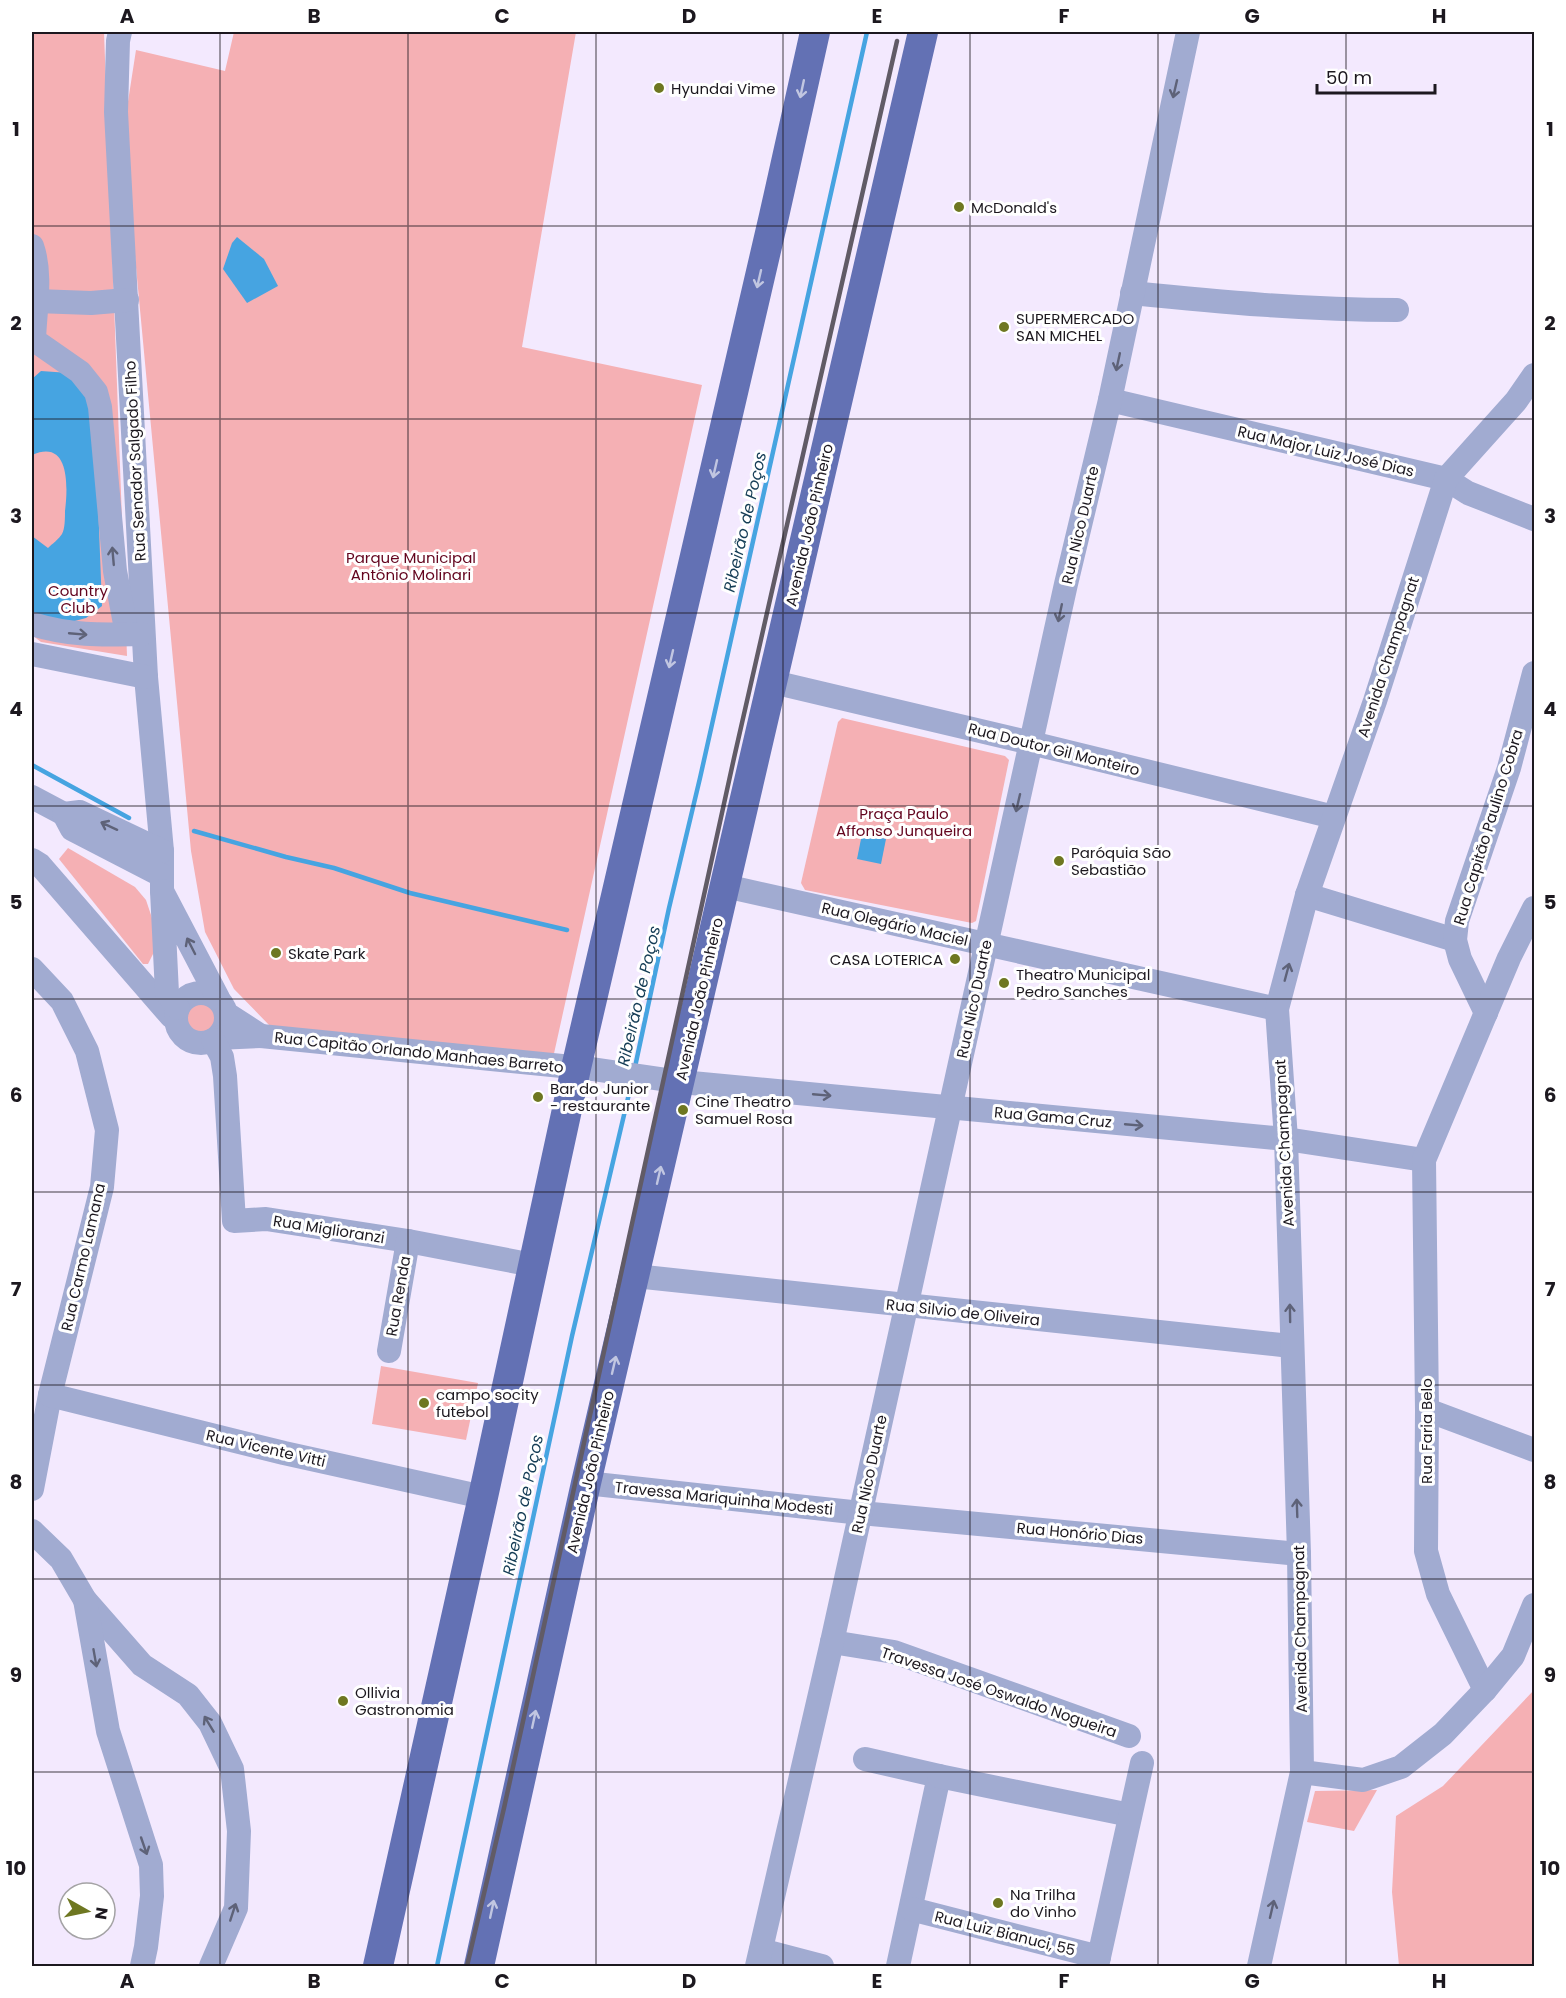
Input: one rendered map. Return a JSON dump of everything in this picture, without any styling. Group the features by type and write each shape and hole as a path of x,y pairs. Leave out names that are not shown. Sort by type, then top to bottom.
{"main road":[{"path":"378,1966 483,1497 532,1265 590,1069 815,32"},
{"name":"Avenida João Pinheiro","path":"479,1966 586,1483 681,1082 923,32"}],"street":[{"name":"Rua Senador Salgado Filho","path":"120,32 116,112 127,300 135,634 146,677 162,851 167,993 177,1015"},
{"name":"Rua Nico Duarte","path":"759,1958 861,1513 1066,584 1110,400 1188,32"},
{"path":"32,246 36,262 33,342 80,372 96,392 100,407 115,571 135,634 85,635 56,632 32,624"},
{"path":"1132,293 1231,303 1397,310"},
{"path":"36,301 91,303 127,300"},
{"name":"Avenida Champagnat","path":"1259,1966 1302,1772 1299,1554 1286,1139 1277,1009 1307,895 1374,701 1446,479 1516,401 1534,375"},
{"name":"Rua Major Luiz José Dias","path":"1110,400 1446,479 1468,493 1534,519"},
{"path":"32,654 146,677"},
{"name":"Rua Capitão Paulino Cobra","path":"1485,1013 1460,959 1455,940 1457,921 1509,768 1534,673"},
{"name":"Rua Doutor Gil Monteiro","path":"773,682 1031,742 1334,817"},
{"path":"32,797 64,814 72,829 162,883 222,1006 226,1023 223,1031 215,1039 206,1043 190,1041 183,1036 177,1015 40,865 32,860"},
{"path":"64,814 80,812 162,851"},
{"name":"Rua Olegário Maciel","path":"725,886 1277,1009"},
{"path":"1307,895 1455,940"},
{"path":"1425,1160 1485,1013 1534,908"},
{"name":"Rua Carmo Lamana","path":"32,969 62,1001 87,1051 107,1130 102,1186 50,1395 32,1489"},
{"path":"177,1015 182,1000 196,993 212,994 222,1006 261,1036"},
{"name":"Rua Capitão Orlando Manhaes Barreto","path":"215,1039 261,1036 590,1069 650,1079"},
{"name":"Rua Miglioranzi","path":"215,1039 222,1058 225,1076 234,1221 266,1219 408,1241 532,1265"},
{"name":"Rua Gama Cruz","path":"650,1079 1286,1139 1425,1160"},
{"name":"Rua Faria Belo","path":"1425,1160 1426,1551 1438,1594 1485,1690"},
{"name":"Rua Renda","path":"389,1351 408,1241"},
{"name":"Rua Silvio de Oliveira","path":"635,1276 1291,1346"},
{"name":"Rua Vicente Vitti","path":"50,1395 273,1450 483,1497"},
{"path":"1427,1410 1534,1450"},
{"name":"Travessa Mariquinha Modesti","path":"586,1483 861,1513"},
{"name":"Rua Honório Dias","path":"861,1513 1299,1554"},
{"path":"32,1531 61,1559 85,1600 142,1665 188,1695 210,1723 232,1768 239,1831 236,1908 211,1966"},
{"path":"85,1600 108,1731 151,1865 152,1896 142,1966"},
{"path":"1302,1772 1363,1780 1401,1767 1443,1734 1485,1690 1513,1656 1534,1605"},
{"name":"Travessa José Oswaldo Nogueira","path":"832,1642 894,1652 1129,1736"},
{"path":"865,1759 1130,1815"},
{"path":"1098,1962 1142,1762"},
{"path":"898,1966 939,1776"},
{"name":"Rua Luiz Bianuci, 55","path":"911,1909 1098,1962"},
{"path":"759,1958 822,1966"}],"green space":[{"name":"Country Club","path":"32,32 104,32 127,656 41,642 32,635"},
{"name":"Parque Municipal Antônio Molinari","path":"234,32 576,32 522,347 702,385 553,1058 270,1026 234,989 205,932 191,851 131,214 127,108 136,50 225,71"},
{"name":"Praça Paulo Affonso Junqueira","path":"842,718 1005,756 1009,760 976,921 972,923 805,890 801,883 838,722"},
{"path":"68,848 135,887 146,900 153,921 154,952 148,964 143,964 59,859"},
{"path":"201,1000 213,1005 218,1017 213,1029 201,1034 189,1029 184,1017 189,1005"},
{"name":"campo socity futebol","path":"381,1366 478,1383 466,1440 372,1424"},
{"path":"1534,1690 1534,1966 1399,1966 1392,1892 1396,1816 1443,1786"},
{"path":"1377,1790 1354,1831 1307,1822 1315,1791"}],"water":[{"path":"237,237 264,259 278,286 247,303 223,269 232,243"},
{"path":"41,371 69,373 94,399 102,606 86,618 52,627 32,612 32,536 48,548 61,536 64,526 66,478 60,459 54,453 44,452 32,455 32,379"},
{"path":"862,834 886,839 881,864 857,859"}],"waterway":[{"name":"Ribeirão de Poços","path":"635,1067 867,32"},
{"path":"32,765 129,818"},
{"path":"194,831 334,868 410,893 567,930"},
{"name":"Ribeirão de Poços","path":"437,1966 572,1336 632,1081"}],"railway":[{"path":"467,1966 504,1808 734,758 897,41"}],"place":[{"name":"Hyundai Vime","path":"659,88"},
{"name":"McDonald's","path":"959,207"},
{"name":"SUPERMERCADO SAN MICHEL","path":"1004,327"},
{"name":"Paróquia São Sebastião","path":"1059,861"},
{"name":"Skate Park","path":"276,953"},
{"name":"CASA LOTERICA","path":"955,959"},
{"name":"Theatro Municipal Pedro Sanches","path":"1004,983"},
{"name":"Bar do Junior - restaurante","path":"538,1097"},
{"name":"Cine Theatro Samuel Rosa","path":"683,1110"},
{"name":"campo socity futebol","path":"424,1403"},
{"name":"Ollivia Gastronomia","path":"343,1701"},
{"name":"Na Trilha do Vinho","path":"998,1903"}]}
